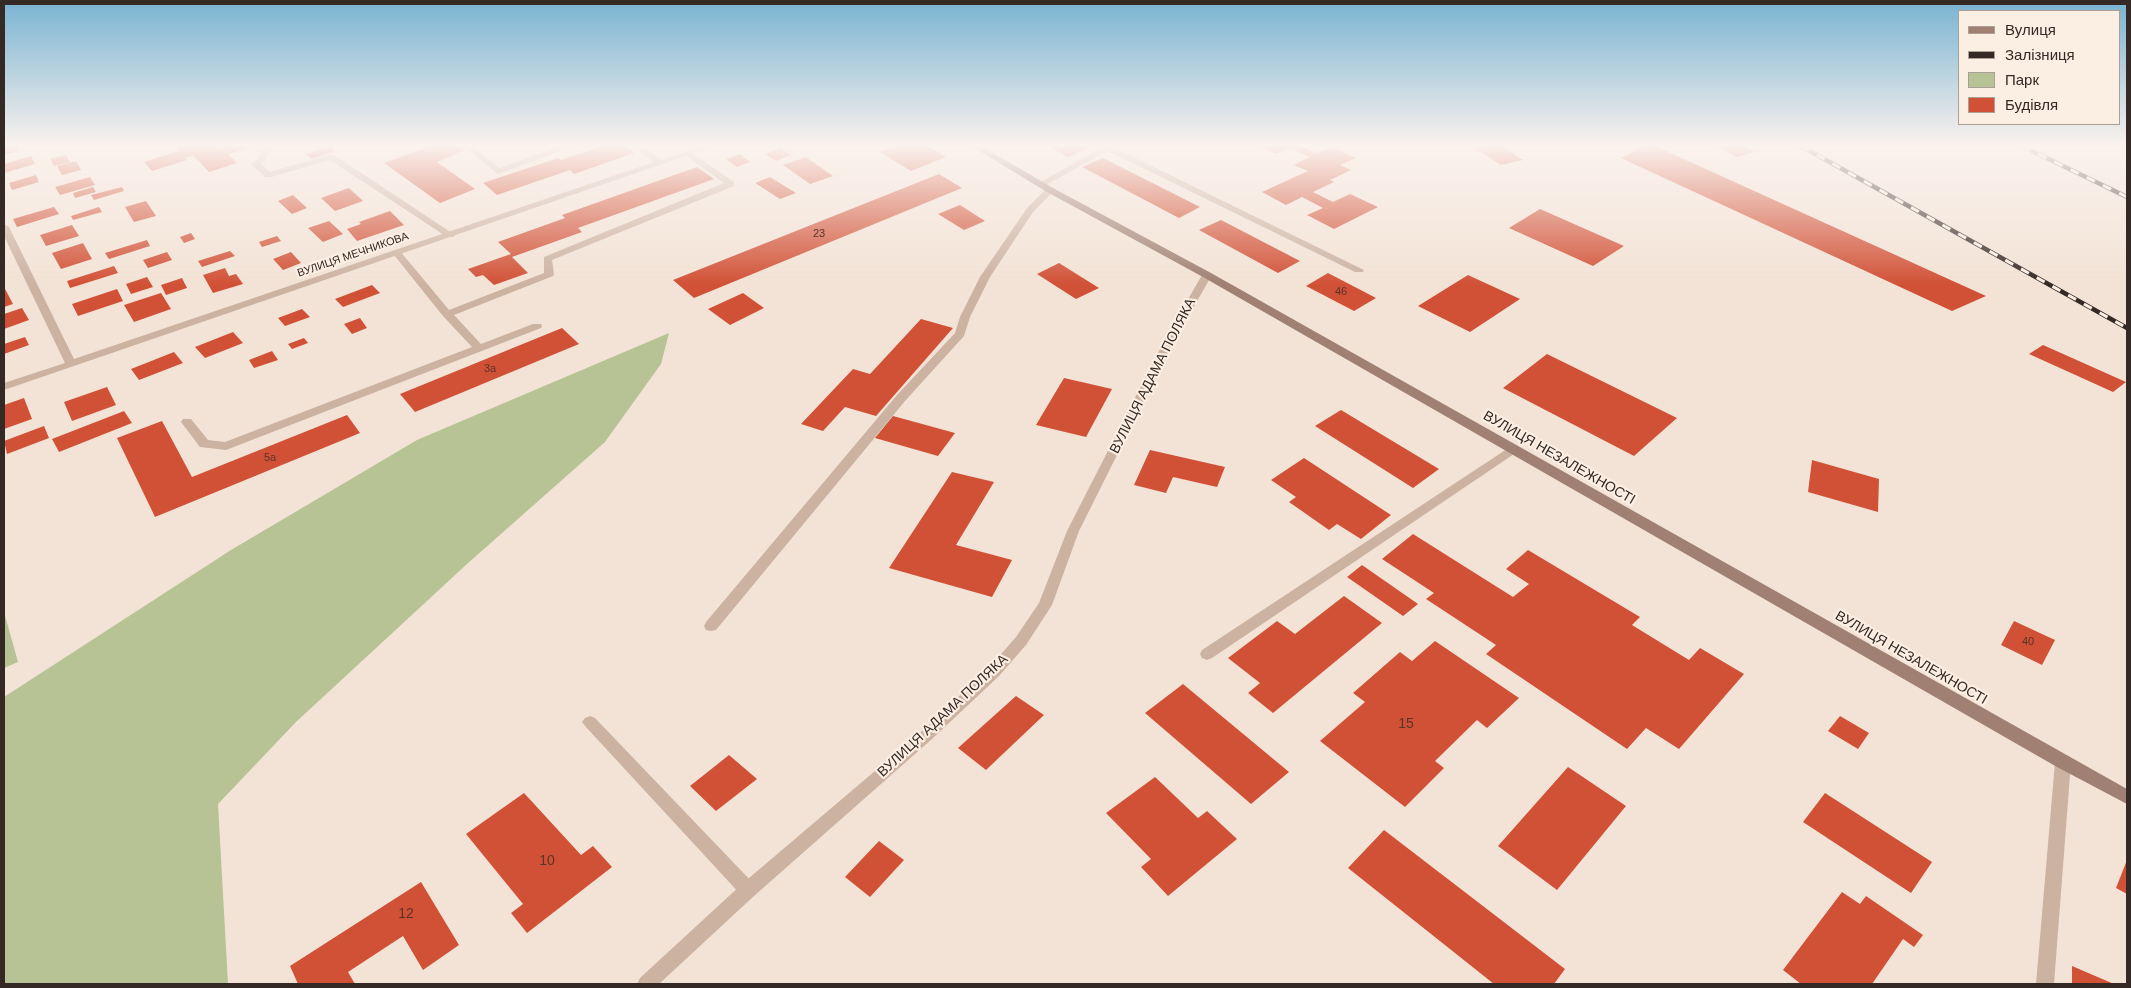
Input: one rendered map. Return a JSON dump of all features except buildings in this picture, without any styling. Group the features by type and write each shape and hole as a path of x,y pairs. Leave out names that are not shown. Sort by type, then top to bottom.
{"main road":[{"name":"ВУЛИЦЯ НЕЗАЛЕЖНОСТІ","path":"1055,192 1513,448 2127,797"}],"street":[{"path":"386,192 450,235"},
{"name":"ВУЛИЦЯ МЕЧНИКОВА","path":"4,387 576,192"},
{"path":"447,314 549,274 547,258 711,192"},
{"path":"711,626 901,398 960,334 965,317 985,277 1042,192"},
{"path":"1198,192 1359,270"},
{"path":"5,232 71,364"},
{"path":"397,253 447,314 479,348"},
{"name":"ВУЛИЦЯ АДАМА ПОЛЯКА","path":"646,984 748,890 927,735 994,672 1020,641 1045,605 1073,531 1168,343 1206,275"},
{"path":"187,422 204,444 226,446 537,326"},
{"path":"1207,654 1513,448"},
{"path":"590,722 748,890"},
{"path":"2045,984 2063,762"}],"green space":[{"path":"669,333 661,364 605,442 467,564 296,722 218,804 228,984 4,984 4,697 231,550 417,440"},
{"path":"4,612 18,662 4,668"}],"railway":[{"path":"1884,192 2127,328"},
{"path":"2117,192 2127,197"}]}
